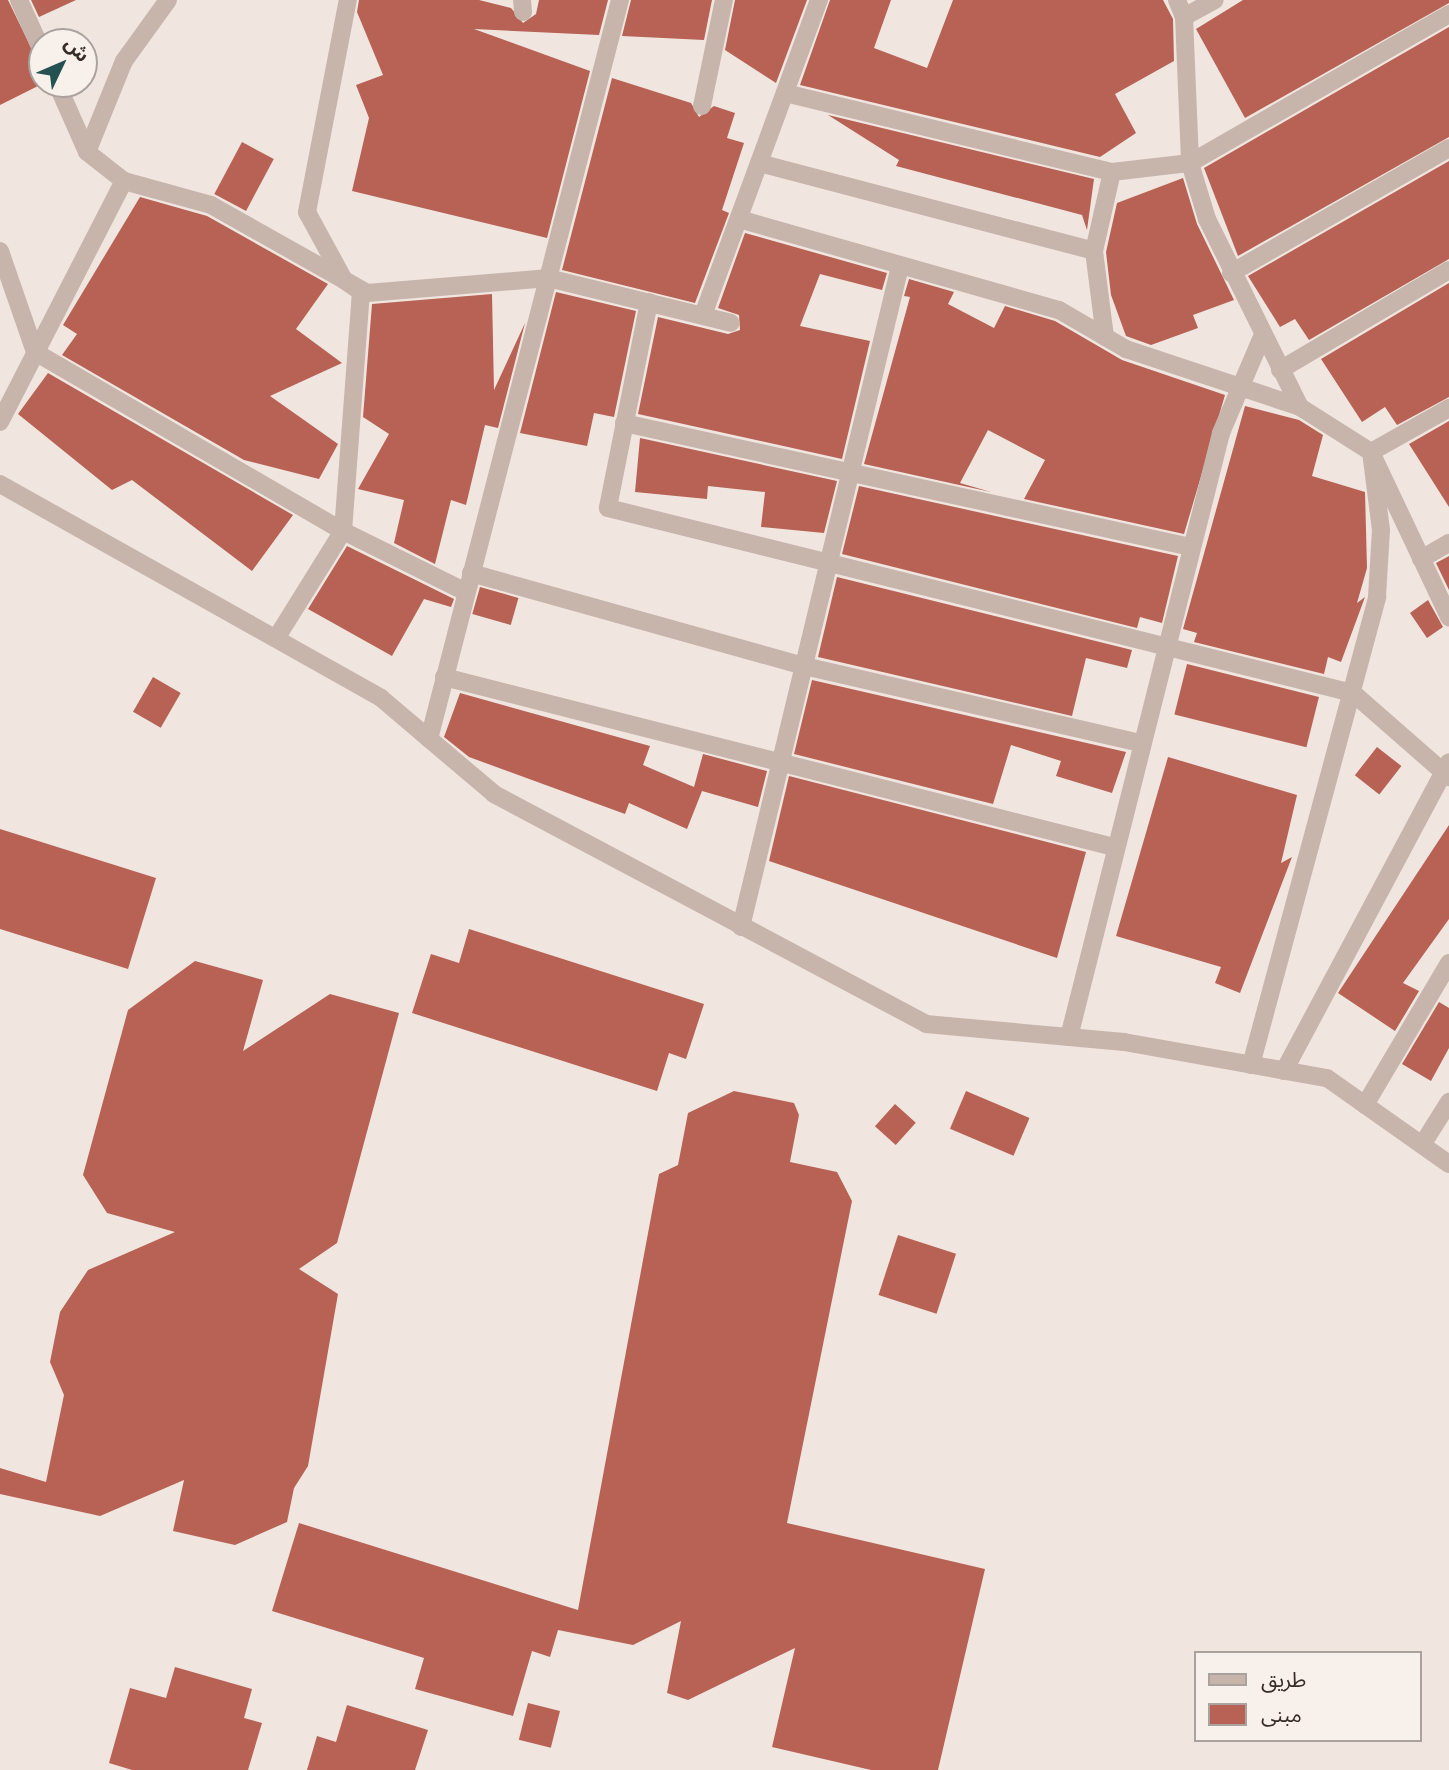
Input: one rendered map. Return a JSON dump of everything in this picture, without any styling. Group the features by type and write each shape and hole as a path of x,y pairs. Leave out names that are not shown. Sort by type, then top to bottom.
{"street":[{"path":"19,0 32,28"},
{"path":"277,637 343,531 361,292 344,280 307,212 348,0"},
{"path":"429,739 620,0"},
{"path":"702,106 724,0"},
{"path":"703,315 819,0"},
{"path":"1177,0 1184,18 1190,163 1231,272 1300,407"},
{"path":"1184,18 1215,0"},
{"path":"87,152 124,61 164,2"},
{"path":"785,93 1112,172 1190,163 1449,14"},
{"path":"63,98 87,152 124,181 211,205 367,293 548,278 731,323"},
{"path":"1231,272 1449,148"},
{"path":"759,163 1094,251"},
{"path":"1105,337 1094,251 1112,172"},
{"path":"0,422 124,181"},
{"path":"739,219 1059,310 1105,337 1300,407 1371,452 1449,617"},
{"path":"0,251 35,352 343,531 466,592"},
{"path":"741,927 900,266"},
{"path":"1280,370 1449,270"},
{"path":"649,302 608,508 828,565 1353,693 1447,770 1283,1070"},
{"path":"1069,1037 1114,847 1191,547 1241,385 1262,337"},
{"path":"1371,452 1449,408"},
{"path":"624,423 851,469 1191,547"},
{"path":"1251,1065 1377,597 1381,530 1371,452"},
{"path":"0,484 277,637 380,698 494,794 926,1024 1069,1037 1326,1078 1449,1164"},
{"path":"1422,559 1449,543"},
{"path":"471,573 804,666 1140,743"},
{"path":"444,677 1114,847"},
{"path":"1365,1105 1449,963"},
{"path":"1422,1145 1449,1101"}],"building":[{"path":"0,0 8,0 28,41 28,91 0,105"},
{"path":"31,0 76,0 39,17"},
{"path":"359,0 479,0 511,8 523,23 536,14 539,0 608,0 599,35 474,29 590,71 547,238 352,191 369,118 356,85 383,75 357,12"},
{"path":"631,0 712,0 704,40 622,36"},
{"path":"735,0 807,0 776,83 725,50"},
{"path":"830,0 891,0 874,48 927,68 953,0 1163,0 1173,19 1174,61 1115,94 1136,133 1100,157 800,85"},
{"path":"1243,0 1449,0 1449,3 1245,118 1196,29"},
{"path":"1449,27 1449,137 1238,256 1204,168"},
{"path":"612,78 691,103 699,117 714,106 735,113 727,138 744,143 722,210 729,213 695,303 562,270"},
{"path":"828,115 1094,179 1087,230 1082,215 896,166 899,160"},
{"path":"242,142 274,159 246,211 214,194"},
{"path":"1449,161 1449,259 1309,340 1295,319 1280,327 1248,276"},
{"path":"1183,178 1197,224 1234,300 1193,315 1198,328 1151,345 1126,336 1111,295 1106,252 1117,203"},
{"path":"140,197 207,216 328,284 296,329 342,363 270,396 338,444 319,479 244,460 62,355 77,334 63,325"},
{"path":"745,233 887,273 882,290 820,274 800,326 870,341 842,459 638,414 658,317 728,334 740,330 739,315 718,308"},
{"path":"909,279 954,292 948,304 994,328 1005,306 1055,321 1122,360 1225,395 1184,534 1024,499 1045,460 988,430 960,483 991,492 864,464 910,297 904,296"},
{"path":"1449,283 1449,397 1397,425 1385,407 1362,422 1321,359"},
{"path":"556,292 636,311 614,417 594,413 587,446 520,433"},
{"path":"492,294 494,390 525,323 498,428 485,425 466,505 451,500 435,564 394,543 404,500 358,489 389,434 363,417 372,304"},
{"path":"48,373 293,515 252,571 132,480 112,490 18,414"},
{"path":"1245,406 1299,420 1323,435 1312,476 1365,492 1367,568 1357,603 1365,597 1341,662 1328,657 1324,674 1194,642 1197,633 1183,629"},
{"path":"1449,421 1449,507 1409,444"},
{"path":"640,438 837,481 824,533 761,527 765,492 708,486 707,499 635,492"},
{"path":"859,486 1178,556 1162,623 1140,617 1137,628 842,554"},
{"path":"347,546 454,599 451,607 424,599 392,656 308,609"},
{"path":"1449,556 1449,590 1436,563"},
{"path":"837,577 1132,650 1127,668 1086,658 1072,716 818,657"},
{"path":"480,587 518,598 511,625 472,614"},
{"path":"1428,600 1443,627 1427,638 1410,613"},
{"path":"1187,664 1319,697 1306,747 1174,714"},
{"path":"153,677 181,693 161,728 133,712"},
{"path":"812,680 1126,752 1112,793 1056,776 1061,761 1011,745 993,804 794,754"},
{"path":"460,693 650,746 643,765 694,787 703,754 767,771 758,807 702,791 687,829 629,803 625,814 469,757 444,737"},
{"path":"1377,747 1401,766 1379,794 1355,775"},
{"path":"1168,757 1297,795 1281,863 1292,857 1240,993 1215,983 1221,967 1116,936"},
{"path":"789,776 1086,852 1057,958 769,861"},
{"path":"1449,825 1449,919 1403,983 1419,991 1395,1031 1338,993"},
{"path":"0,829 156,878 128,969 0,929"},
{"path":"469,929 704,1004 686,1059 669,1053 657,1091 412,1013 431,954 459,963"},
{"path":"195,961 263,980 243,1051 330,994 399,1013 337,1243 299,1269 338,1294 308,1466 294,1488 287,1522 235,1545 173,1531 184,1480 100,1516 0,1494 0,1468 46,1482 64,1395 50,1362 60,1312 88,1270 175,1232 107,1213 83,1175 128,1010"},
{"path":"1439,1002 1449,1008 1449,1048 1431,1081 1402,1064"},
{"path":"734,1091 794,1103 799,1115 790,1162 837,1172 852,1201 787,1523 985,1569 938,1770 871,1770 772,1747 795,1648 688,1700 667,1693 681,1621 633,1645 558,1630 550,1657 532,1651 513,1716 415,1689 424,1658 272,1611 299,1523 578,1610 659,1174 678,1165 688,1113"},
{"path":"966,1091 1030,1118 1013,1156 950,1129"},
{"path":"895,1104 916,1123 896,1145 875,1126"},
{"path":"898,1235 956,1254 937,1314 879,1295"},
{"path":"175,1667 252,1689 244,1718 262,1723 248,1770 132,1770 109,1763 130,1688 166,1698"},
{"path":"528,1703 560,1711 551,1748 519,1740"},
{"path":"347,1705 428,1730 415,1770 307,1770 317,1736 336,1742"}]}
